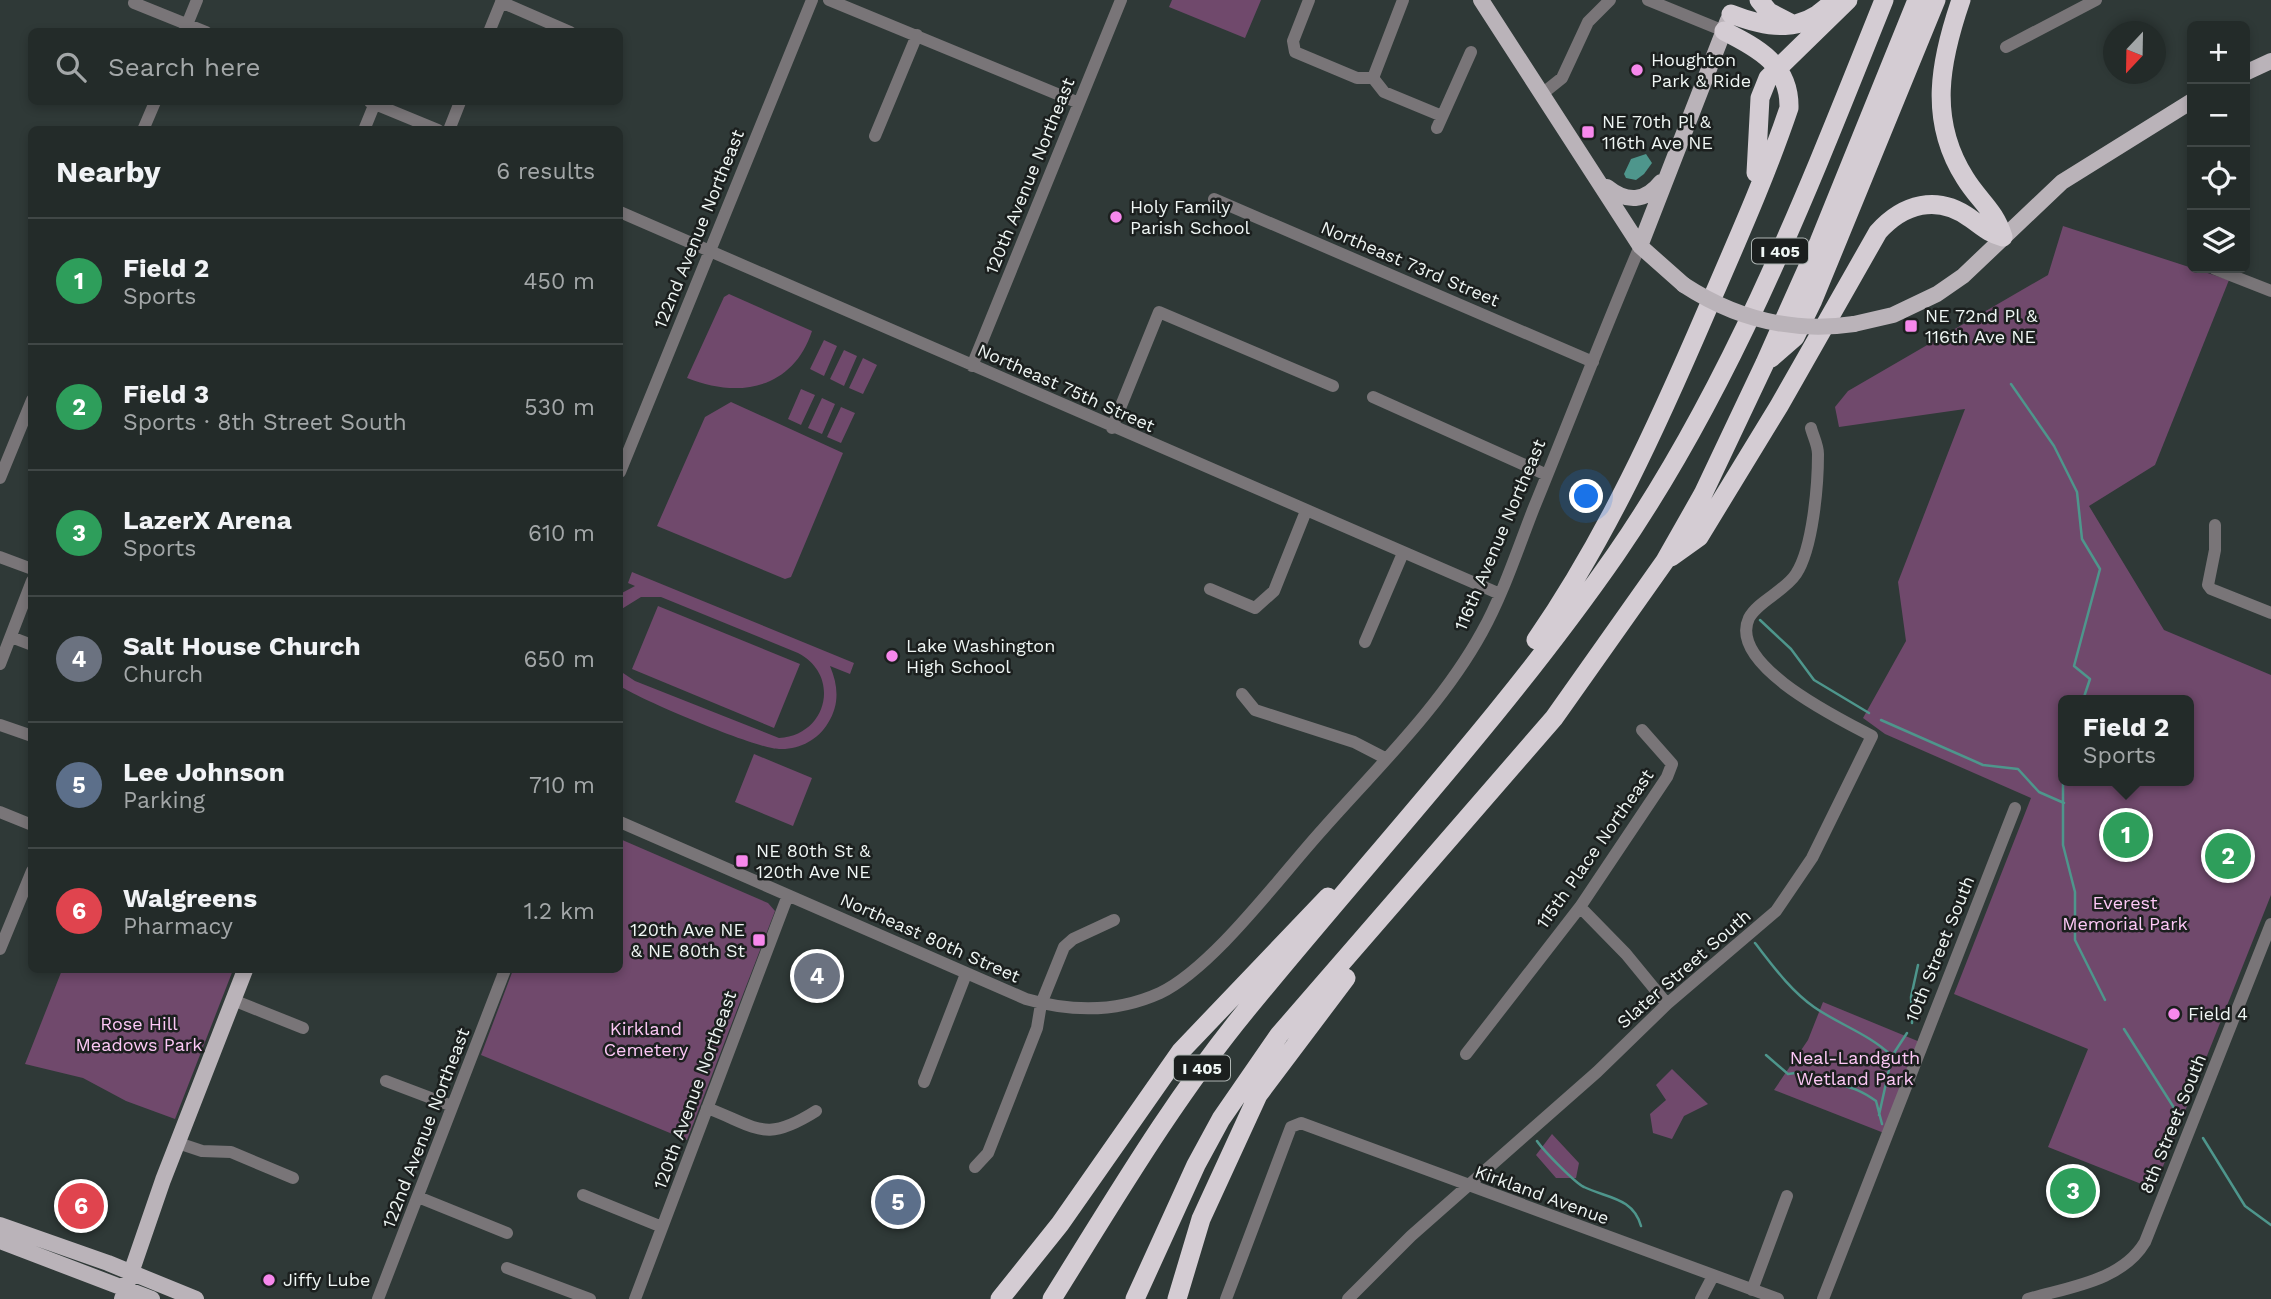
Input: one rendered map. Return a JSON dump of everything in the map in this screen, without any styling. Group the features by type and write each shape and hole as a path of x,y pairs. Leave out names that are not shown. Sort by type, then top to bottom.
{"highway":[{"path":"1759,0 1769,12 1792,24"},
{"path":"1730,15 1768,27 1792,24 1816,16 1834,0"},
{"path":"1745,220 1759,157 1760,98 1768,78 1848,0"},
{"name":"I 405","path":"1052,1299 1175,1102 1247,1009 1378,856 1510,694 1615,554 1691,431 1739,342 1884,0"},
{"name":"I 405","path":"1135,1299 1196,1164 1221,1119 1279,1035 1359,946 1554,718 1665,561 1703,495 1765,363 1819,242 1917,0"},
{"path":"1765,363 1795,337 1813,300 1936,0"},
{"path":"1961,0 1940,75 1942,119 1960,170 1971,188 1997,216 2003,237"},
{"path":"1510,694 1516,670 1604,530 1657,424 1745,220 1789,107 1786,82 1779,68 1754,46 1730,15"},
{"path":"1665,561 1699,537 1779,406 1878,232 1889,220 1916,205 1947,206 1971,218 1986,232 2003,237"},
{"path":"1000,1299 1060,1224 1181,1051 1334,890 1359,866 1378,856"},
{"path":"1177,1299 1200,1219 1249,1113 1272,1073 1345,979 1359,946"}],"main road":[{"path":"1480,0 1640,246 1684,285 1730,310 1765,321 1801,327 1854,324 1893,315 1937,294 1963,276 2073,174 2187,104"},
{"name":"116th Avenue Northeast","path":"1640,246 1730,15"},
{"path":"2250,71 2271,61"},
{"path":"1601,183 1625,199 1645,198 1668,175"},
{"path":"124,1294 177,1143 244,973"},
{"path":"1,1230 131,1273 196,1299"},
{"path":"1,1230 124,1294 152,1299"}],"street":[{"path":"134,3 185,27 197,0"},
{"name":"122nd Avenue Northeast","path":"623,465 812,0"},
{"path":"829,0 1079,103"},
{"name":"120th Avenue Northeast","path":"972,366 1121,0"},
{"path":"1309,0 1293,41 1293,48 1298,54 1357,78 1373,78"},
{"path":"1403,0 1373,78 1376,86 1440,122 1471,52"},
{"path":"1542,94 1562,78 1585,27 1610,0"},
{"path":"1648,0 1730,15"},
{"path":"2006,47 2096,0"},
{"path":"491,28 502,1 561,28"},
{"path":"875,136 917,35"},
{"path":"145,126 154,105"},
{"path":"365,126 371,105"},
{"path":"379,105 429,126"},
{"path":"451,126 459,105"},
{"name":"Northeast 73rd Street","path":"1214,199 1593,362"},
{"name":"Northeast 75th Street","path":"623,213 1112,428 1500,594"},
{"name":"116th Avenue Northeast","path":"1117,1007 1165,990 1204,961 1385,758 1466,660 1500,594 1640,246"},
{"path":"2225,273 2271,291"},
{"path":"1112,428 1158,312 1333,387"},
{"path":"1373,397 1547,475"},
{"path":"0,478 28,410"},
{"name":"Slater Street South","path":"1354,1297 1466,1186 1597,1072 1667,1004 1784,902 1820,843 1872,736 1787,687 1763,664 1747,641 1746,626 1751,614 1784,588 1802,561 1811,520 1818,451 1811,428"},
{"path":"1210,589 1255,608 1274,591 1306,511"},
{"path":"2215,525 2215,550 2208,584 2211,589 2271,613"},
{"path":"1365,642 1403,553"},
{"path":"0,557 28,568"},
{"path":"0,664 28,591"},
{"path":"10,637 28,644"},
{"path":"1242,694 1255,710 1354,742 1385,758"},
{"path":"0,724 28,734"},
{"name":"115th Place Northeast","path":"1466,1054 1580,907 1667,776 1672,764 1642,730"},
{"name":"10th Street South","path":"1823,1299 2015,808"},
{"path":"0,812 28,823"},
{"name":"Northeast 80th Street","path":"623,823 1041,1004 1075,1009 1117,1007"},
{"path":"0,949 28,881"},
{"name":"120th Avenue Northeast","path":"635,1299 788,895"},
{"path":"1580,907 1626,954 1667,1004"},
{"path":"975,1167 988,1153 1037,1028 1041,1004 1064,947 1073,939 1114,920"},
{"name":"8th Street South","path":"2028,1299 2098,1278 2126,1267 2136,1258 2146,1242 2271,924"},
{"name":"122nd Avenue Northeast","path":"378,1299 504,973"},
{"path":"925,1082 967,974"},
{"path":"233,1000 303,1028"},
{"path":"386,1081 452,1106"},
{"path":"707,1108 757,1129 773,1131 790,1128 816,1111"},
{"name":"Kirkland Avenue","path":"1226,1299 1295,1124 1310,1126 1466,1186 1779,1299"},
{"path":"177,1143 202,1151 231,1152 293,1178"},
{"path":"583,1195 662,1227"},
{"path":"1752,1290 1787,1196"},
{"path":"418,1197 507,1233"},
{"path":"507,1268 590,1299"},
{"path":"1701,1299 1713,1276"}],"green space":[{"path":"1172,0 1261,0 1245,38 1169,7"},
{"name":"Everest Memorial Park","path":"2063,226 2187,266 2187,273 2207,273 2229,280 2155,465 2089,506 2164,630 2271,675 2271,895 2154,1189 2048,1147 2088,1049 1954,994 2031,798 1885,734 1863,718 1906,641 1898,582 1965,409 1839,427 1835,407 1848,391 2048,275"},
{"path":"729,294 812,331 803,351 792,366 778,377 744,388 726,388 687,378 724,297"},
{"path":"824,340 837,346 824,376 810,369"},
{"path":"844,350 857,356 844,386 830,379"},
{"path":"863,358 877,365 863,394 849,388"},
{"path":"801,389 815,395 801,425 788,419"},
{"path":"822,398 835,404 822,434 808,428"},
{"path":"731,402 843,453 791,577 785,579 657,526 705,417"},
{"path":"841,407 855,413 841,443 827,437"},
{"path":"632,572 854,663 850,674 830,666 835,680 836,702 824,729 801,746 786,749 767,747 699,723 623,688 623,673 635,681 779,738 809,727 818,716 824,689 820,675 812,663 798,653 661,597 641,597 623,608 623,592 635,586 628,583"},
{"path":"658,606 800,664 774,728 632,669"},
{"path":"754,754 812,778 793,826 735,802"},
{"name":"Kirkland Cemetery","path":"623,840 768,903 775,911 687,1140 481,1055 512,973 623,973"},
{"name":"Rose Hill Meadows Park","path":"61,973 232,973 175,1119 126,1101 83,1078 25,1064"},
{"name":"Neal-Landguth Wetland Park","path":"1823,1002 1920,1042 1884,1133 1774,1090 1808,1040"},
{"path":"1672,1069 1708,1104 1684,1116 1672,1139 1653,1133 1650,1114 1666,1100 1656,1085"},
{"path":"1552,1134 1579,1163 1576,1178 1556,1178 1536,1155"}],"shaded area":[{"path":"1646,154 1652,163 1644,174 1636,180 1626,178 1624,174 1631,159"}],"waterway":[{"path":"2011,384 2054,446 2077,492 2082,539 2100,569 2074,666 2090,679 2085,695"},
{"path":"1760,620 1791,649 1814,680 1869,713"},
{"path":"1881,720 1983,765 2018,769 2039,792 2064,803"},
{"path":"2063,786 2063,845 2075,892 2075,940 2105,1000"},
{"path":"1755,943 1782,977 1805,1000 1892,1056 1879,1115"},
{"path":"1912,1023 1911,997 1918,965"},
{"path":"2124,1029 2176,1111"},
{"path":"1892,1056 1907,1033"},
{"path":"1766,1055 1788,1074 1807,1073 1864,1093 1876,1101 1882,1124"},
{"path":"2203,1138 2245,1206 2271,1225"},
{"path":"1537,1141 1559,1166 1580,1184 1632,1209 1641,1226"}],"place":[{"name":"Houghton Park & Ride","path":"1637,70"},
{"name":"NE 70th Pl & 116th Ave NE","path":"1588,132"},
{"name":"Holy Family Parish School","path":"1116,217"},
{"name":"NE 72nd Pl & 116th Ave NE","path":"1911,326"},
{"name":"Lake Washington High School","path":"892,656"},
{"name":"Field 2","path":"2126,835"},
{"name":"Field 3","path":"2228,856"},
{"name":"NE 80th St & 120th Ave NE","path":"742,861"},
{"name":"120th Ave NE & NE 80th St","path":"759,940"},
{"name":"Salt House Church","path":"817,976"},
{"name":"Field 4","path":"2174,1014"},
{"name":"LazerX Arena","path":"2073,1191"},
{"name":"Lee Johnson","path":"898,1202"},
{"name":"Walgreens","path":"81,1206"},
{"name":"Jiffy Lube","path":"269,1280"}]}
